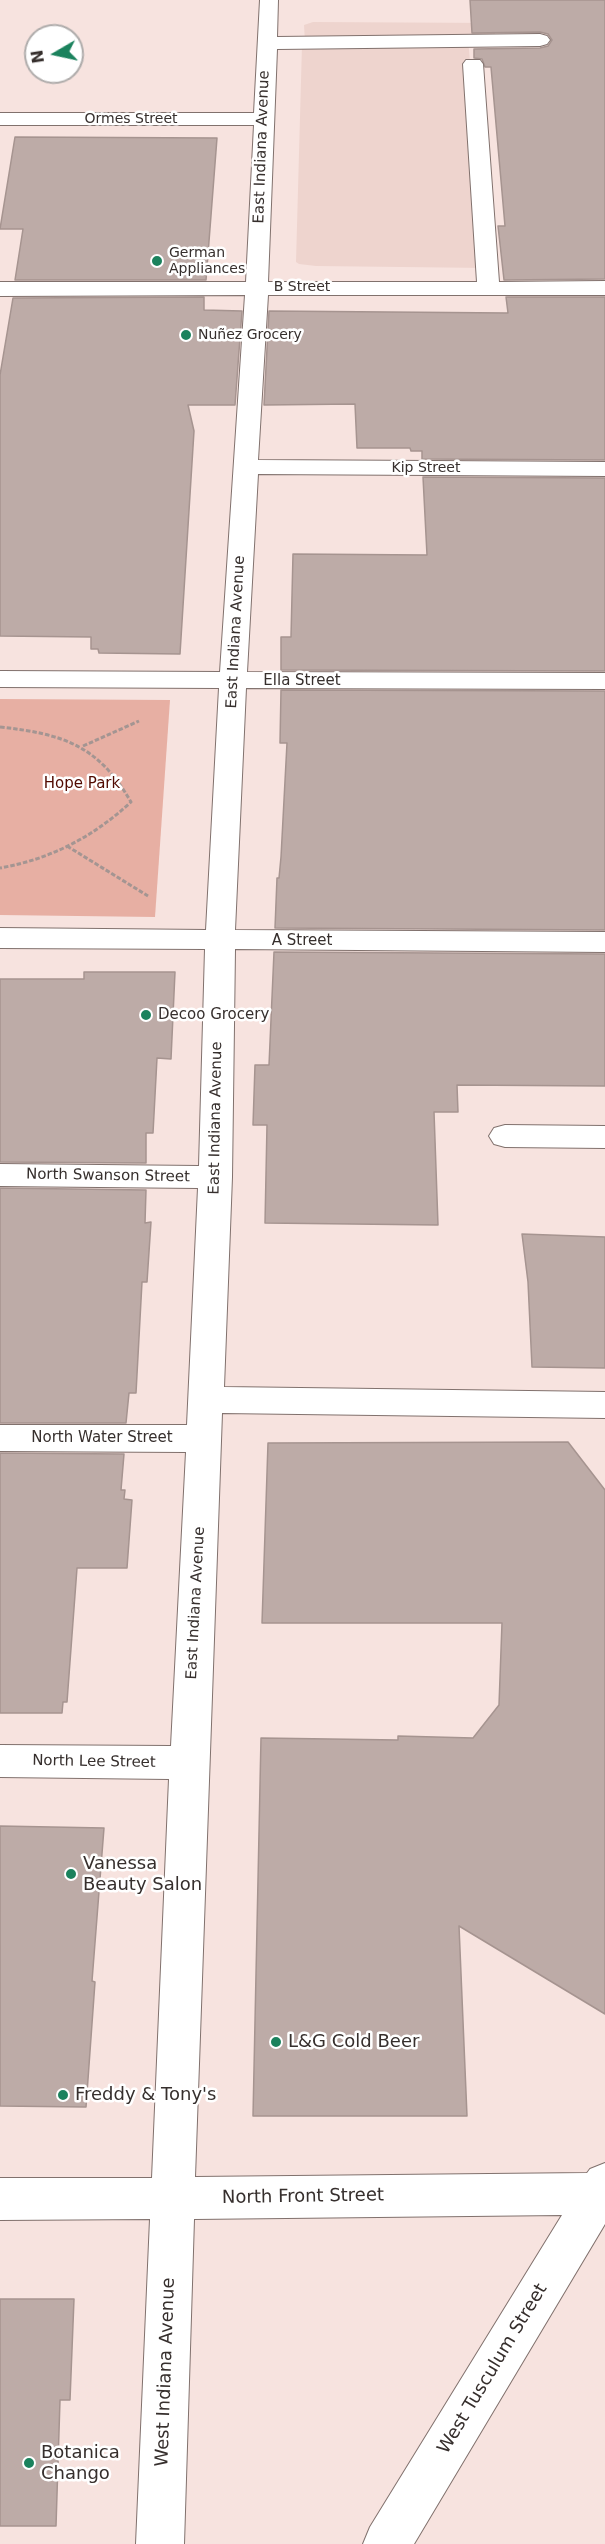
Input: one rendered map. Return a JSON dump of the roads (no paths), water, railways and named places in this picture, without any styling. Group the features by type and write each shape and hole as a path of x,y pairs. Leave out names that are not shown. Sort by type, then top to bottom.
{"street":[{"name":"East Indiana Avenue","path":"173,2199 189,1763 216,1177 220,941 257,287 262,120 269,0"},
{"path":"267,43 540,40"},
{"path":"473,64 488,288"},
{"name":"Ormes Street","path":"0,119 262,120"},
{"name":"B Street","path":"0,289 605,288"},
{"name":"Kip Street","path":"246,467 605,469"},
{"name":"Ella Street","path":"0,679 605,681"},
{"name":"A Street","path":"0,938 605,942"},
{"path":"506,1136 605,1137"},
{"name":"North Swanson Street","path":"0,1175 216,1177"},
{"path":"206,1400 605,1405"},
{"name":"North Water Street","path":"0,1438 204,1439"},
{"name":"North Lee Street","path":"0,1761 189,1763"},
{"name":"North Front Street","path":"0,2199 173,2199 603,2191"},
{"name":"West Tusculum Street","path":"387,2544 603,2191"},
{"name":"West Indiana Avenue","path":"160,2544 173,2199"}],"place":[{"name":"German Appliances","path":"157,261"},
{"name":"Nuñez Grocery","path":"186,335"},
{"name":"Decoo Grocery","path":"146,1015"},
{"name":"Vanessa Beauty Salon","path":"71,1874"},
{"name":"L&G Cold Beer","path":"276,2042"},
{"name":"Freddy & Tony's","path":"63,2095"},
{"name":"Botanica Chango","path":"29,2463"}],"park label":[{"name":"Hope Park","path":"82,784"}]}
